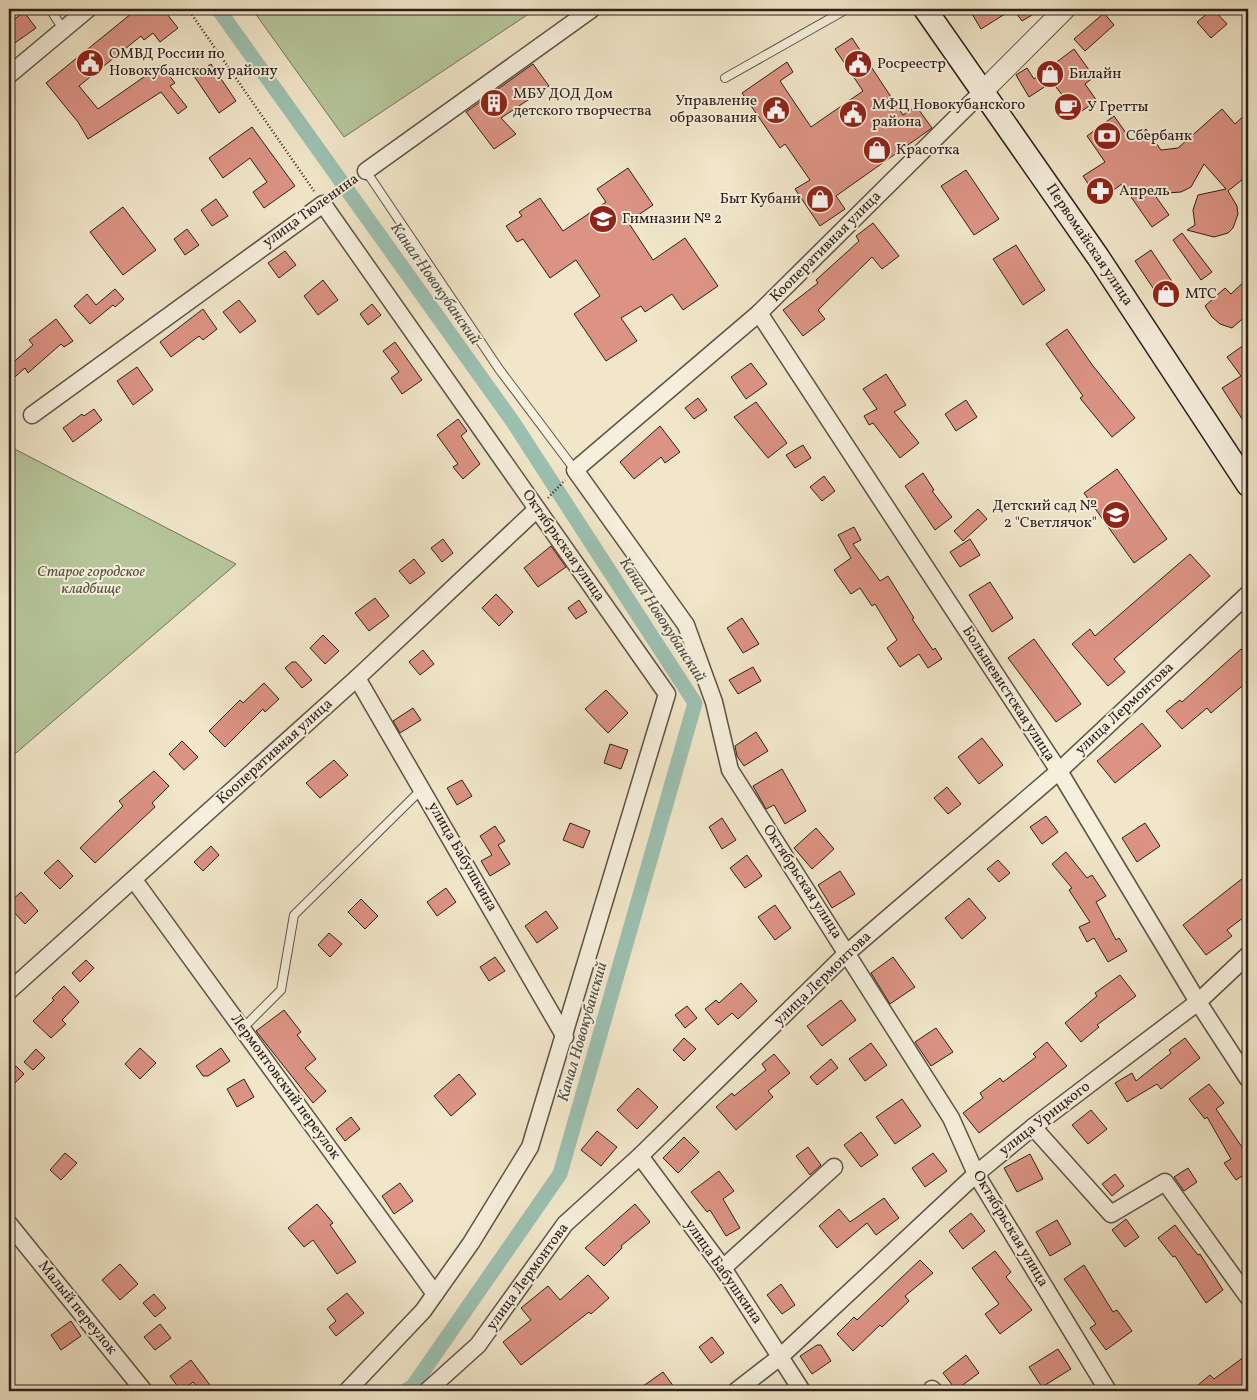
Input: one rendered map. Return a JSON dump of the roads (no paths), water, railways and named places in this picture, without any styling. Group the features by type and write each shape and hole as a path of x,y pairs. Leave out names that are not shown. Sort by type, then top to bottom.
{"main road":[{"name":"Первомайская улица","path":"925,9 984,90 1098,257 1248,485"}],"street":[{"path":"9,74 35,55 88,9"},
{"name":"улица Тюленина","path":"366,172 592,9"},
{"name":"Кооперативная улица","path":"575,470 759,313 1065,9"},
{"name":"улица Тюленина","path":"32,415 323,204"},
{"name":"Октябрьская улица","path":"323,204 667,694 565,1037"},
{"name":"Большевистская улица","path":"759,313 1058,772 1198,1002 1248,1079"},
{"name":"Октябрьская улица","path":"575,470 686,626 714,702 730,770 950,1118 976,1174 1108,1391"},
{"name":"Кооперативная улица","path":"9,991 357,678 537,509"},
{"name":"улица Лермонтова","path":"427,1391 478,1345 565,1224 640,1156 847,953 1058,772 1248,594"},
{"name":"улица Бабушкина","path":"357,678 565,1037"},
{"name":"Лермонтовский переулок","path":"134,880 435,1294"},
{"name":"улица Урицкого","path":"736,1391 780,1357 976,1174 1033,1127 1198,1002 1248,955"},
{"path":"347,1391 423,1311 471,1243 530,1147 565,1037"},
{"path":"1033,1127 1112,1214 1165,1182 1248,1297"},
{"name":"улица Бабушкина","path":"640,1156 723,1268 802,1391"},
{"path":"723,1268 834,1167"},
{"name":"Малый переулок","path":"9,1224 144,1391"}],"lane":[{"path":"50,9 63,29"},
{"path":"725,78 847,9"},
{"path":"366,172 499,369 575,470"},
{"path":"242,1028 281,990 294,915 422,789"}],"waterway":[{"name":"Канал Новокубанский","path":"218,9 513,422 695,703 560,1174 413,1386 405,1391"}],"place":[{"name":"ОМВД России по Новокубанскому району","path":"90,63"},
{"name":"Росреестр","path":"858,64"},
{"name":"Билайн","path":"1050,74"},
{"name":"МБУ ДОД Дом детского творчества","path":"494,103"},
{"name":"У Гретты","path":"1068,107"},
{"name":"Управление образования","path":"776,110"},
{"name":"МФЦ Новокубанского района","path":"853,114"},
{"name":"Сбербанк","path":"1107,136"},
{"name":"Красотка","path":"877,150"},
{"name":"Апрель","path":"1100,191"},
{"name":"Быт Кубани","path":"820,199"},
{"name":"Гимназии № 2","path":"603,219"},
{"name":"МТС","path":"1166,294"},
{"name":"Детский сад № 2 \"Светлячок\"","path":"1116,515"}],"park label":[{"name":"Старое городское кладбище","path":"91,580"}]}
